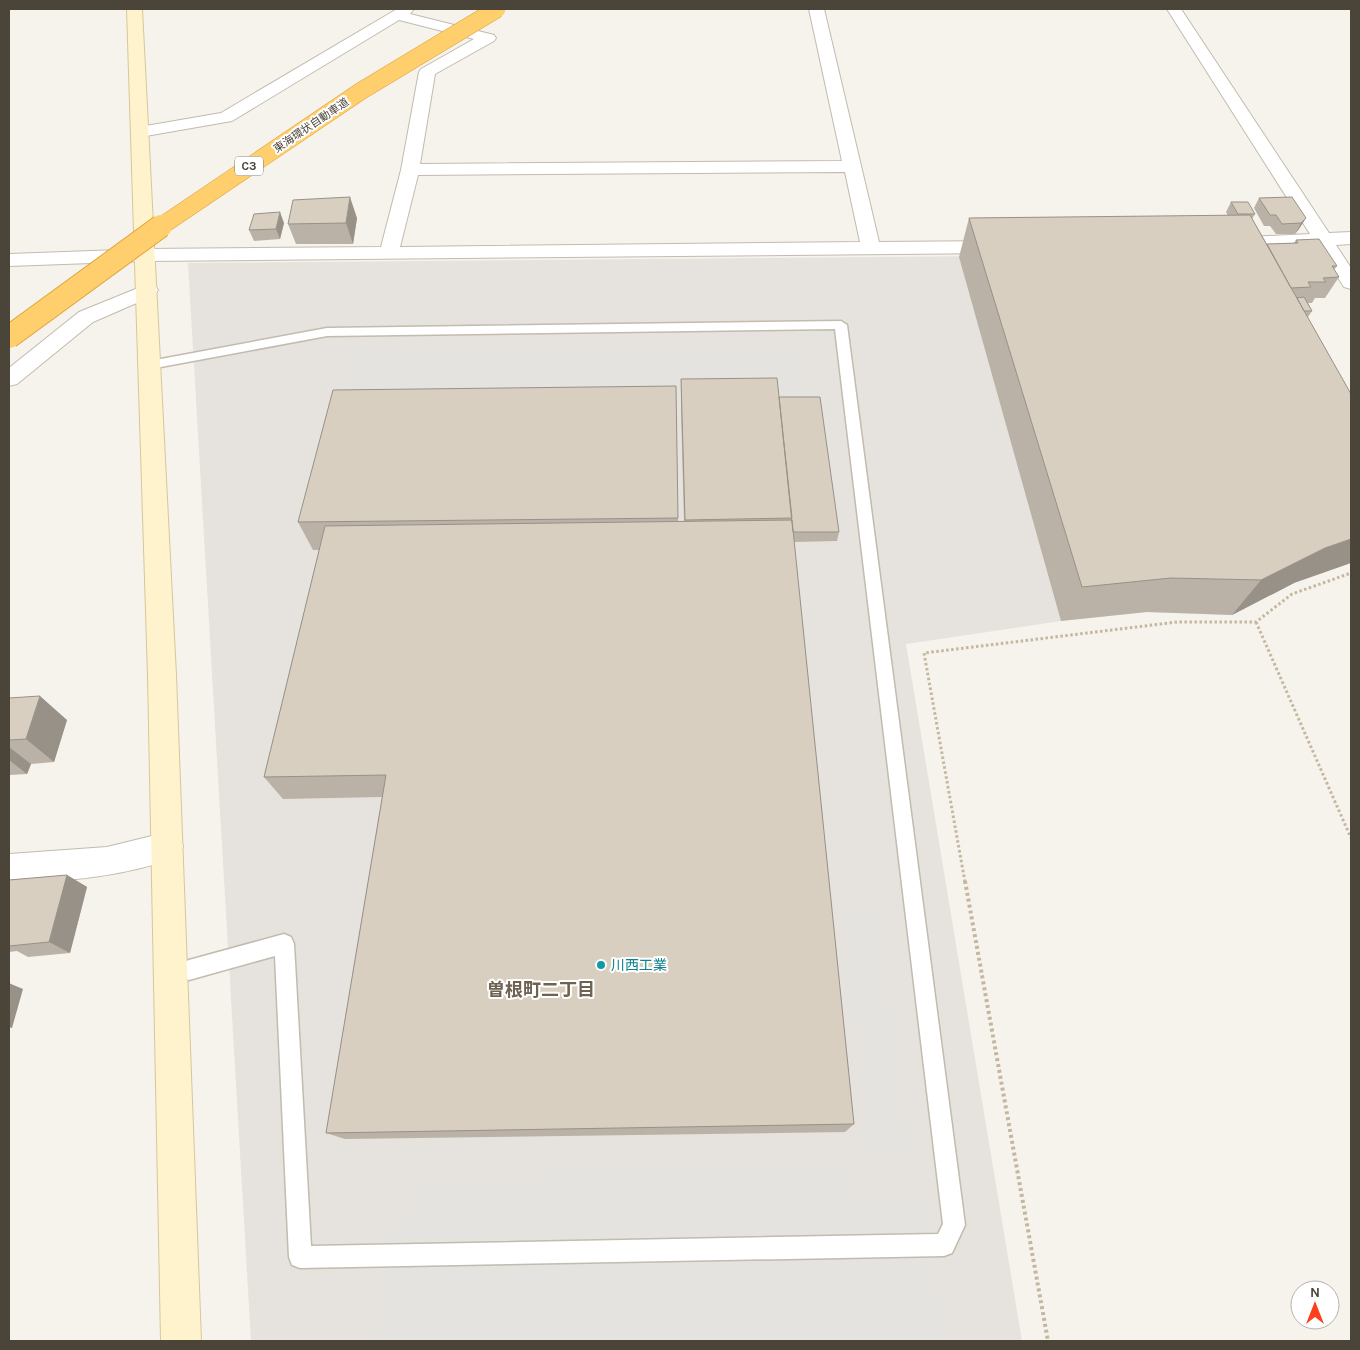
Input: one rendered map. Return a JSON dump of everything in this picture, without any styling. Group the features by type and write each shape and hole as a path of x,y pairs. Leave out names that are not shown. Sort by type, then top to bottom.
{"highway":[{"name":"東海環状自動車道","path":"9,337 207,195 361,91 497,9"}],"street":[{"path":"134,9 148,290 168,846 181,1341"},
{"path":"817,9 871,248"},
{"path":"1174,9 1325,239 1351,283"},
{"path":"140,132 226,117 402,12 488,38 427,72 410,170 389,252"},
{"path":"410,170 852,166"},
{"path":"1211,244 1351,238"},
{"path":"9,260 146,254 1017,247"},
{"path":"9,379 86,317 148,290"},
{"path":"9,869 107,862 168,846"}],"lane":[{"path":"150,365 327,332 840,325 954,1225 944,1244 300,1257 284,944 189,970"}],"path":[{"path":"1048,1341 924,652 1177,622 1256,622 1292,594 1351,573"},
{"path":"1256,622 1351,838"}],"shaded area":[{"path":"1229,254 1351,482 1351,563 1294,583 1232,615 1147,612 1061,621 906,644 1022,1341 251,1341 188,263"},
{"path":"354,349 801,349 807,407 338,407"},
{"path":"875,910 908,1156 871,1157 844,911"},
{"path":"845,1169 849,1203 923,1201 942,1341 377,1341 393,1217 419,1217 423,1178"}],"building":[{"path":"350,197 346,223 288,224 293,200"},
{"path":"1292,197 1306,218 1301,223 1282,224 1276,215 1270,215 1259,198"},
{"path":"1231,202 1248,202 1255,214 1238,214"},
{"path":"280,212 276,229 249,230 254,214"},
{"path":"1250,215 1351,394 1351,539 1325,548 1261,580 1171,578 1082,587 969,218"},
{"path":"1319,239 1337,266 1332,266 1339,277 1323,278 1326,282 1308,282 1311,287 1291,288 1267,244 1298,243 1296,240"},
{"path":"1304,297 1312,311 1304,311 1297,298"},
{"path":"777,378 792,518 685,520 681,379"},
{"path":"676,386 678,518 298,522 333,390"},
{"path":"779,397 820,397 839,532 793,532"},
{"name":"川西工業","path":"792,520 854,1124 326,1133 386,775 264,777 325,526"},
{"path":"40,696 26,739 9,740 9,698"},
{"path":"67,875 49,942 9,946 9,880"}],"place":[{"name":"川西工業","path":"601,965"}],"district":[{"name":"曽根町二丁目","path":"541,990"}]}
